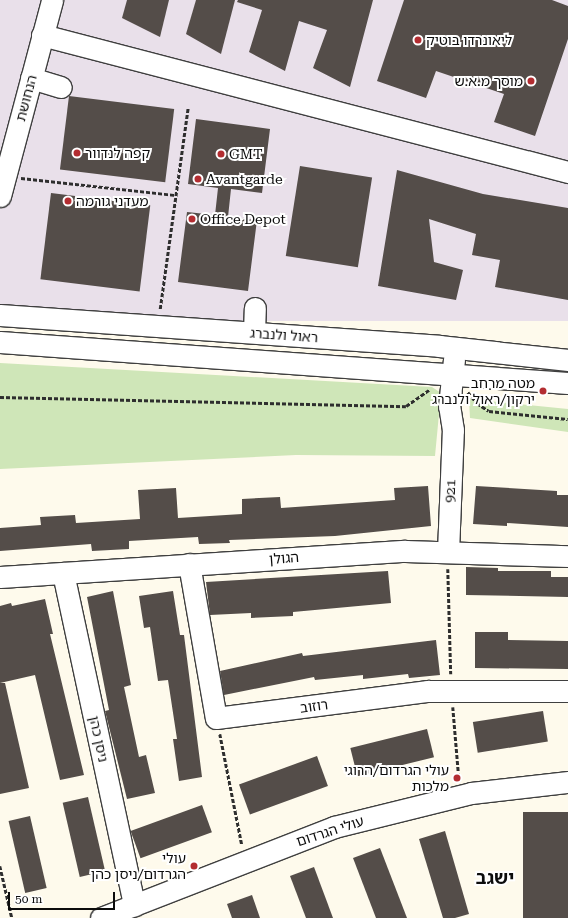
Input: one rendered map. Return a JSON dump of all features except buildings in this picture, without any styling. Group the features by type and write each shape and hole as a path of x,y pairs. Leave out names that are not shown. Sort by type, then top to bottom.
{"street":[{"name":"הנחושת","path":"0,196 3,166 42,0"},
{"name":"הנחושת","path":"3,166 31,78 52,0"},
{"path":"42,35 568,172"},
{"path":"31,78 62,87"},
{"path":"254,332 255,308"},
{"name":"ראול ולנברג","path":"0,315 398,343 458,341 568,360"},
{"path":"458,341 568,347"},
{"name":"921","path":"448,552 453,430 449,414 457,378 458,341"},
{"name":"ראול ולנברג","path":"0,342 457,378 568,383"},
{"name":"הגולן","path":"0,577 405,551 568,556"},
{"path":"189,564 216,718"},
{"name":"ניסן כהן","path":"64,572 134,905"},
{"name":"רוזוב","path":"216,718 428,691 568,690"},
{"name":"עולי הגרדום","path":"102,918 334,827 471,793 568,782"}],"path":[{"path":"158,326 188,107"},
{"path":"3,166 176,195"},
{"path":"0,397 406,406 421,398 435,380 457,378 477,403 489,410 568,419"},
{"path":"216,718 245,861"},
{"path":"0,866 12,918"}],"shaded area":[{"path":"0,0 568,0 568,321 0,321"}],"green space":[{"path":"0,363 432,387 441,393 435,456 296,455 0,469"},
{"path":"469,399 568,409 568,432 470,418"}],"place":[{"name":"ליאונרדו בוטיק","path":"418,40"},
{"name":"מוסך מ.א.ש","path":"531,81"},
{"name":"קפה לנדוור","path":"77,153"},
{"name":"GMT","path":"221,154"},
{"name":"Avantgarde","path":"198,179"},
{"name":"מעדני גורמה","path":"68,201"},
{"name":"Office Depot","path":"192,219"},
{"name":"מטה מרחב ירקון/ראול ולנברג","path":"543,391"},
{"name":"עולי הגרדום/הרוגי מלכות","path":"457,778"},
{"name":"עולי הגרדום/ניסן כהן","path":"194,866"}],"district":[{"name":"ישגב","path":"495,878"}]}
